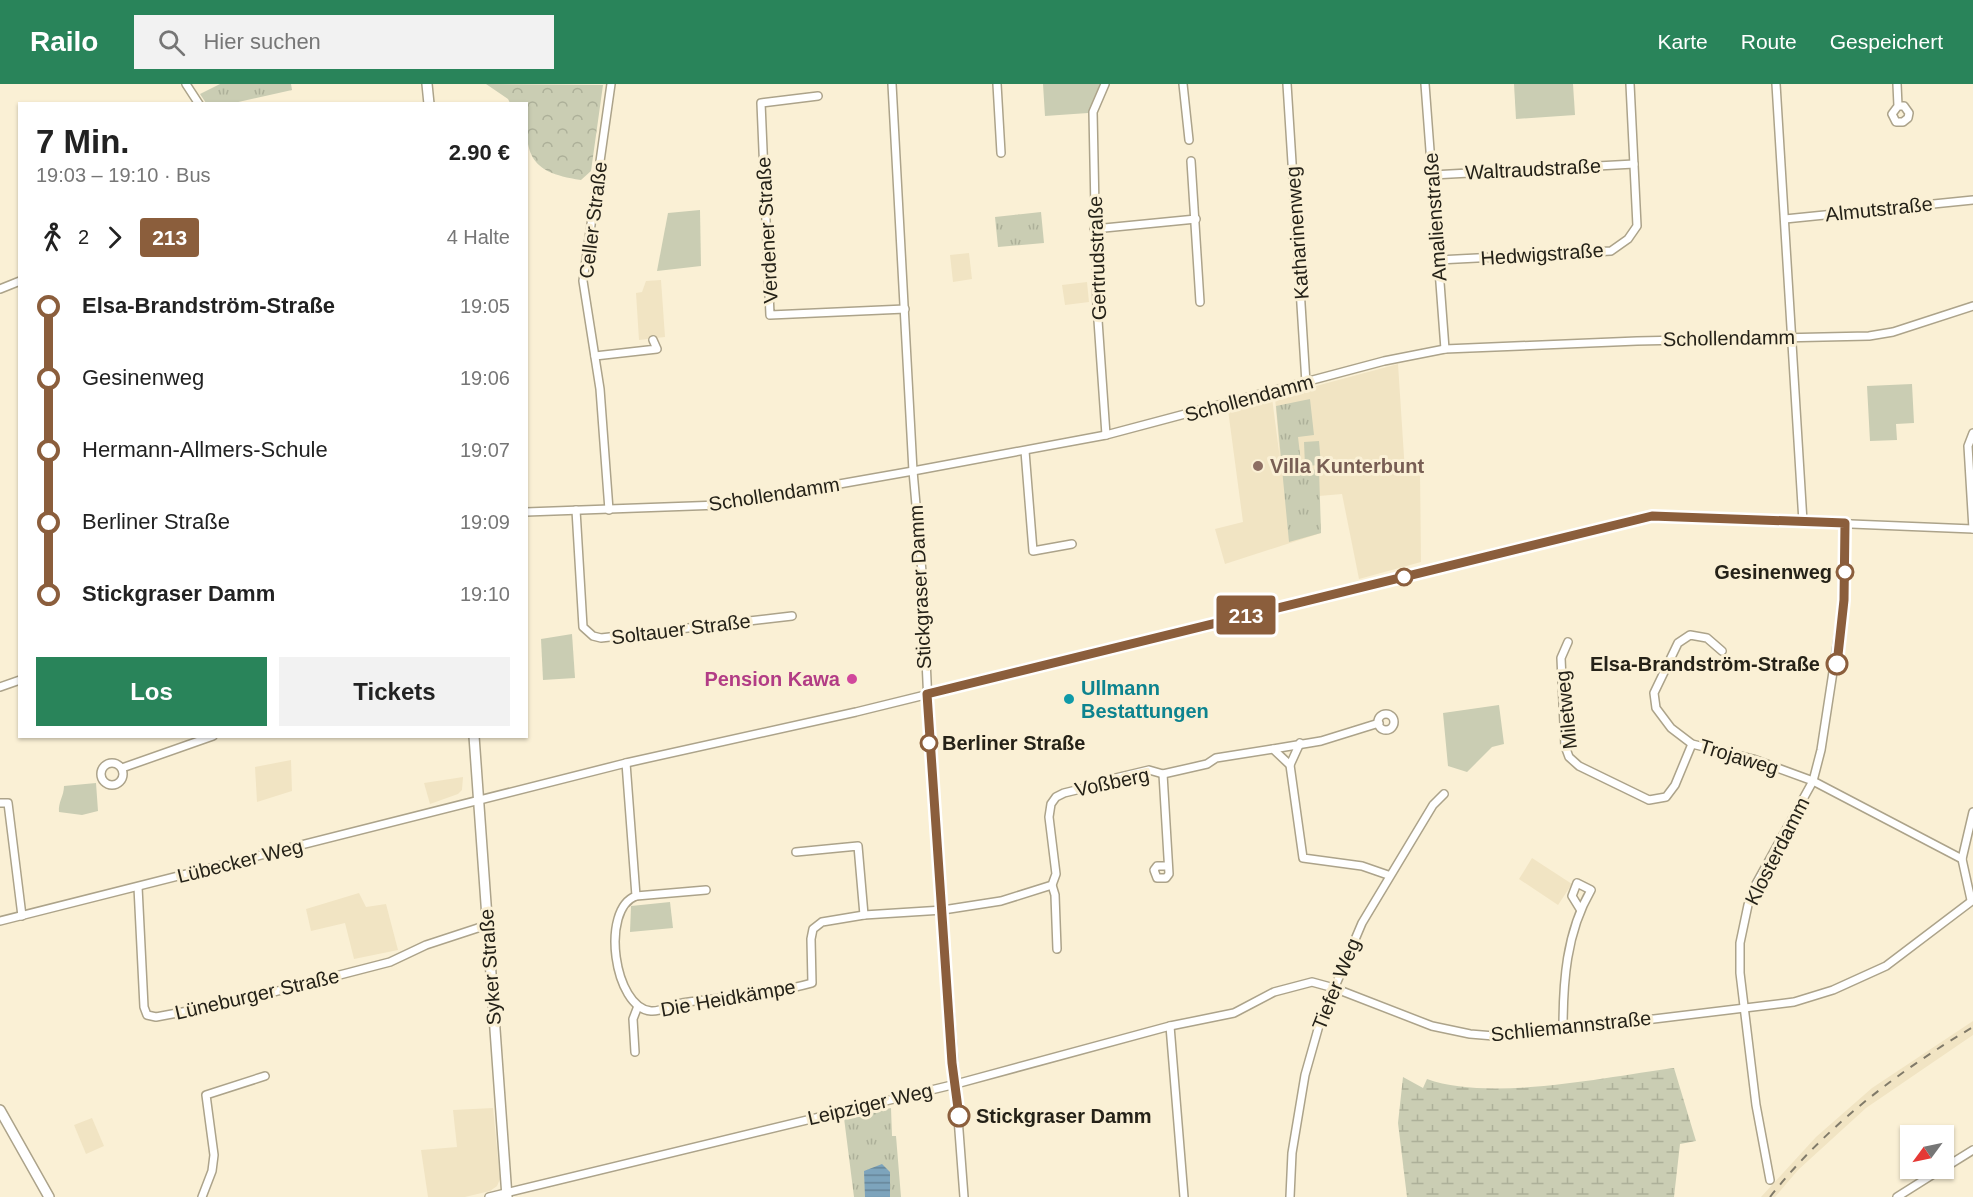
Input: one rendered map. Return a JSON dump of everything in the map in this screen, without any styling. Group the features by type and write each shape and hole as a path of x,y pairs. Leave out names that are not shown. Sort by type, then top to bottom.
{"main road":[{"path":"428,84 429,102"},
{"name":"Syker Straße","path":"474,738 507,1195"},
{"path":"0,1110 49,1197"}],"street":[{"path":"186,84 198,102"},
{"name":"Celler Straße","path":"609,510 596,356 583,281 610,84"},
{"name":"Stickgraser Damm","path":"892,84 913,471 922,572 927,694 952,1063 956,1084 964,1197"},
{"path":"997,84 1001,153"},
{"name":"Gertrudstraße","path":"1105,84 1093,112 1094,229 1106,435"},
{"path":"1183,84 1189,140"},
{"name":"Katharinenweg","path":"1287,84 1306,382"},
{"name":"Amalienstraße","path":"1425,84 1445,349"},
{"name":"Hedwigstraße","path":"1438,260 1611,251 1628,239 1637,226 1630,84"},
{"path":"1776,84 1803,522"},
{"path":"1897,84 1898,106"},
{"name":"Verdener Straße","path":"818,96 761,104 770,315 905,309"},
{"path":"1191,161 1200,302"},
{"name":"Waltraudstraße","path":"1432,175 1634,164"},
{"name":"Almutstraße","path":"1785,219 1973,200"},
{"path":"1094,229 1196,219"},
{"path":"0,289 18,281"},
{"name":"Schollendamm","path":"528,512 720,505 913,471 1106,435 1384,361 1445,349 1791,336 1869,336 1893,332 1973,306"},
{"path":"596,356 657,349 653,340"},
{"path":"479,800 626,763 927,694 1652,516 1973,529 1968,446 1973,433"},
{"path":"1025,450 1033,551 1072,544"},
{"name":"Soltauer Straße","path":"576,510 583,627 593,636 602,638 792,616"},
{"name":"Klosterdamm","path":"1770,1180 1758,1124 1744,1008 1740,943 1748,905 1768,860 1813,781 1821,750 1837,664 1844,600 1845,523"},
{"name":"Trojaweg","path":"1722,651 1707,638 1690,635 1678,643 1654,693 1656,708 1671,728 1692,744 1753,759 1813,781"},
{"name":"Miletweg","path":"1568,642 1561,658 1565,746 1569,757 1579,766 1649,800 1666,797 1676,785 1692,744"},
{"path":"0,687 18,681"},
{"name":"Voßberg","path":"1052,885 1056,874 1049,817 1051,804 1056,797 1064,793 1149,770 1164,774 1207,764 1216,758 1321,741 1379,723"},
{"path":"122,768 207,738"},
{"path":"1300,743 1290,765 1303,858 1362,866 1388,875"},
{"path":"1272,749 1290,765"},
{"path":"626,763 636,896 706,890"},
{"path":"1164,774 1169,854 1166,866"},
{"path":"1813,781 1962,859"},
{"name":"Tiefer Weg","path":"1290,1197 1292,1153 1310,1050 1362,923 1388,875 1433,805 1444,794"},
{"name":"Lübecker Weg","path":"0,921 479,800"},
{"path":"0,803 8,803 22,916"},
{"path":"1972,900 1962,859 1973,812"},
{"path":"796,852 858,846 864,915"},
{"path":"943,910 1001,901 1052,885 1055,895 1057,949"},
{"name":"Lüneburger Straße","path":"138,887 144,1006 147,1015 156,1017 231,1003 390,962 426,945 488,925"},
{"name":"Die Heidkämpe","path":"636,896 630,898 621,911 614,948 619,975 638,1006 651,1011 681,1003 781,992 812,983 811,939 813,929 822,922 864,915 943,910"},
{"name":"Schliemannstraße","path":"1334,988 1432,1026 1470,1034 1511,1036 1744,1008 1813,997 1886,966 1972,900"},
{"path":"1563,1030 1565,965 1580,909"},
{"name":"Leipziger Weg","path":"489,1197 507,1195 956,1084 1170,1026 1234,1013 1274,992 1291,986 1312,982 1334,988"},
{"name":"Die Heidkämpe","path":"635,1052 633,1019 638,1006"},
{"path":"1170,1026 1180,1117 1184,1197"},
{"path":"202,1197 213,1171 206,1095 265,1076"},
{"path":"1954,1161 1973,1150"},
{"path":"1898,1197 1926,1179"}],"shaded area":[{"path":"969,253 972,279 953,282 950,255"},
{"path":"661,280 665,337 639,340 636,293 642,292 646,281"},
{"path":"1087,282 1089,302 1065,305 1062,285"},
{"path":"1398,364 1405,472 1420,472 1421,562 1359,579 1342,494 1319,496 1321,533 1225,564 1215,529 1243,522 1228,410 1272,398 1280,459 1275,397"},
{"path":"291,760 292,791 257,802 255,767"},
{"path":"463,777 462,790 458,794 430,804 424,783"},
{"path":"1532,858 1572,884 1558,905 1519,879"},
{"path":"359,893 366,907 386,904 398,950 354,959 345,923 311,931 306,909"},
{"path":"1973,1021 1973,1035 1866,1108 1798,1170 1775,1197 1761,1197 1816,1137 1872,1088"},
{"path":"493,1108 500,1179 497,1186 490,1191 465,1197 428,1197 421,1150 457,1147 453,1110"},
{"path":"92,1118 104,1146 86,1154 74,1125"}],"green space":[{"path":"220,84 291,84 292,90 238,102 205,102 200,94"},
{"path":"486,84 603,85 591,171 581,180 549,172 539,165 529,147 528,102 510,102"},
{"path":"1043,84 1100,84 1088,113 1045,116"},
{"path":"1514,84 1573,84 1575,115 1516,119"},
{"path":"700,210 701,266 657,271 668,213"},
{"path":"1041,212 1044,243 998,247 995,217"},
{"path":"1912,384 1914,423 1896,424 1897,440 1870,441 1867,386"},
{"path":"1310,399 1314,435 1298,437 1302,471 1319,469 1321,533 1289,542 1276,406"},
{"path":"1319,441 1321,465 1305,466 1304,442"},
{"path":"572,634 575,678 543,680 541,639"},
{"path":"1499,705 1504,744 1492,747 1467,772 1448,766 1443,713"},
{"path":"96,783 98,811 82,815 59,812 64,786"},
{"path":"670,902 673,928 630,932 631,906"},
{"path":"1674,1068 1696,1141 1680,1144 1674,1197 1407,1197 1398,1123 1403,1077 1423,1088 1427,1079 1453,1086 1515,1088 1582,1082"},
{"path":"891,1108 892,1136 896,1136 901,1197 854,1197 844,1118"}],"water":[{"path":"882,1164 890,1172 890,1197 865,1197 864,1171"}],"railway":[{"path":"1770,1197 1791,1171 1838,1124 1890,1082 1973,1027"}],"bus line":[{"name":"213","path":"959,1116 952,1063 927,694 1652,516 1845,523 1844,600 1837,664"}],"place":[{"name":"Villa Kunterbunt","path":"1258,466"},
{"name":"Gesinenweg","path":"1845,572"},
{"name":"Elsa-Brandström-Straße","path":"1837,664"},
{"name":"Pension Kawa","path":"852,679"},
{"name":"Ullmann Bestattungen","path":"1069,699"},
{"name":"Berliner Straße","path":"929,743"},
{"name":"Stickgraser Damm","path":"959,1116"}]}
